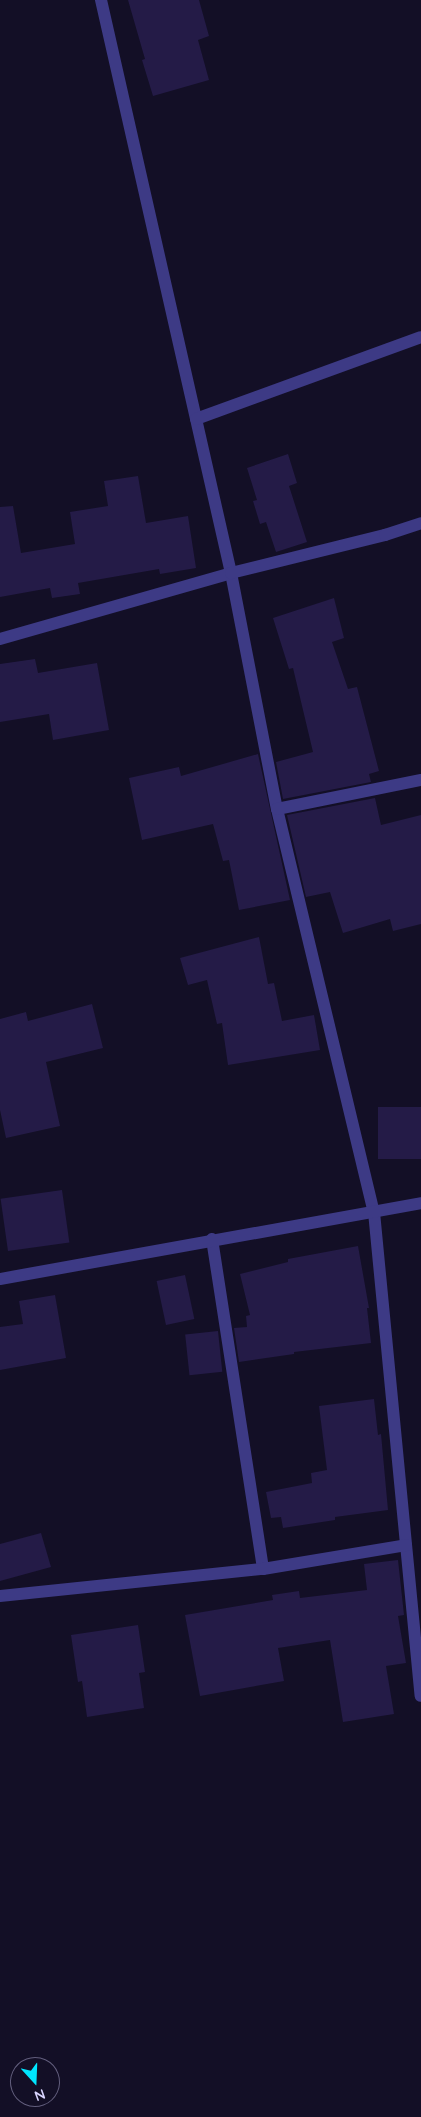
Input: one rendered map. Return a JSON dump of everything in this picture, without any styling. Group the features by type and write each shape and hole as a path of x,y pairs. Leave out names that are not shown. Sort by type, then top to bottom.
{"street":[{"path":"101,0 231,573 277,809 374,1212 421,1696"},
{"path":"196,419 421,337"},
{"path":"0,639 231,573 385,536 421,523"},
{"path":"277,809 421,780"},
{"path":"0,1279 212,1239 421,1203"},
{"path":"212,1239 263,1569"},
{"path":"0,1596 263,1569 406,1545"}],"building":[{"path":"128,0 199,0 209,36 198,40 209,80 153,96 142,60 145,59"},
{"path":"288,454 297,483 289,486 307,542 276,552 266,522 260,524 253,501 257,500 247,468"},
{"path":"138,476 146,523 188,516 196,568 160,574 159,569 78,583 80,594 52,598 50,588 0,597 0,507 13,506 21,553 75,544 70,512 108,506 104,481"},
{"path":"334,598 344,638 332,642 348,689 357,687 379,771 369,774 371,782 283,799 276,762 313,752 293,668 289,669 273,618"},
{"path":"35,659 38,673 97,663 109,730 53,740 49,714 0,722 0,664"},
{"path":"258,754 290,900 239,910 229,860 223,861 213,824 142,840 129,778 179,767 181,776"},
{"path":"375,798 381,825 421,815 421,924 393,931 390,919 343,933 330,892 306,897 287,815"},
{"path":"259,937 268,984 274,983 282,1021 314,1015 320,1050 228,1065 222,1023 217,1024 207,980 188,985 180,958"},
{"path":"92,1004 103,1048 46,1062 60,1126 6,1138 0,1110 0,1019 26,1012 28,1021"},
{"path":"378,1107 421,1107 421,1159 378,1159"},
{"path":"62,1190 69,1242 8,1251 1,1199"},
{"path":"358,1246 369,1308 367,1308 371,1343 294,1352 294,1354 239,1362 234,1328 247,1327 246,1316 250,1315 240,1274 288,1262 288,1259"},
{"path":"185,1275 194,1319 166,1325 157,1281"},
{"path":"55,1295 66,1358 0,1370 0,1327 23,1324 19,1301"},
{"path":"218,1331 222,1372 189,1375 185,1334"},
{"path":"374,1399 378,1435 381,1434 388,1510 335,1517 335,1520 283,1528 281,1517 271,1518 266,1492 312,1483 311,1473 327,1470 319,1406"},
{"path":"41,1533 51,1567 0,1581 0,1544"},
{"path":"398,1560 404,1615 398,1616 406,1663 386,1666 394,1714 343,1722 330,1640 278,1648 284,1681 200,1696 185,1615 273,1600 272,1595 299,1591 300,1598 367,1590 364,1564"},
{"path":"138,1625 145,1672 139,1673 144,1708 87,1717 82,1681 78,1682 71,1635"}]}
